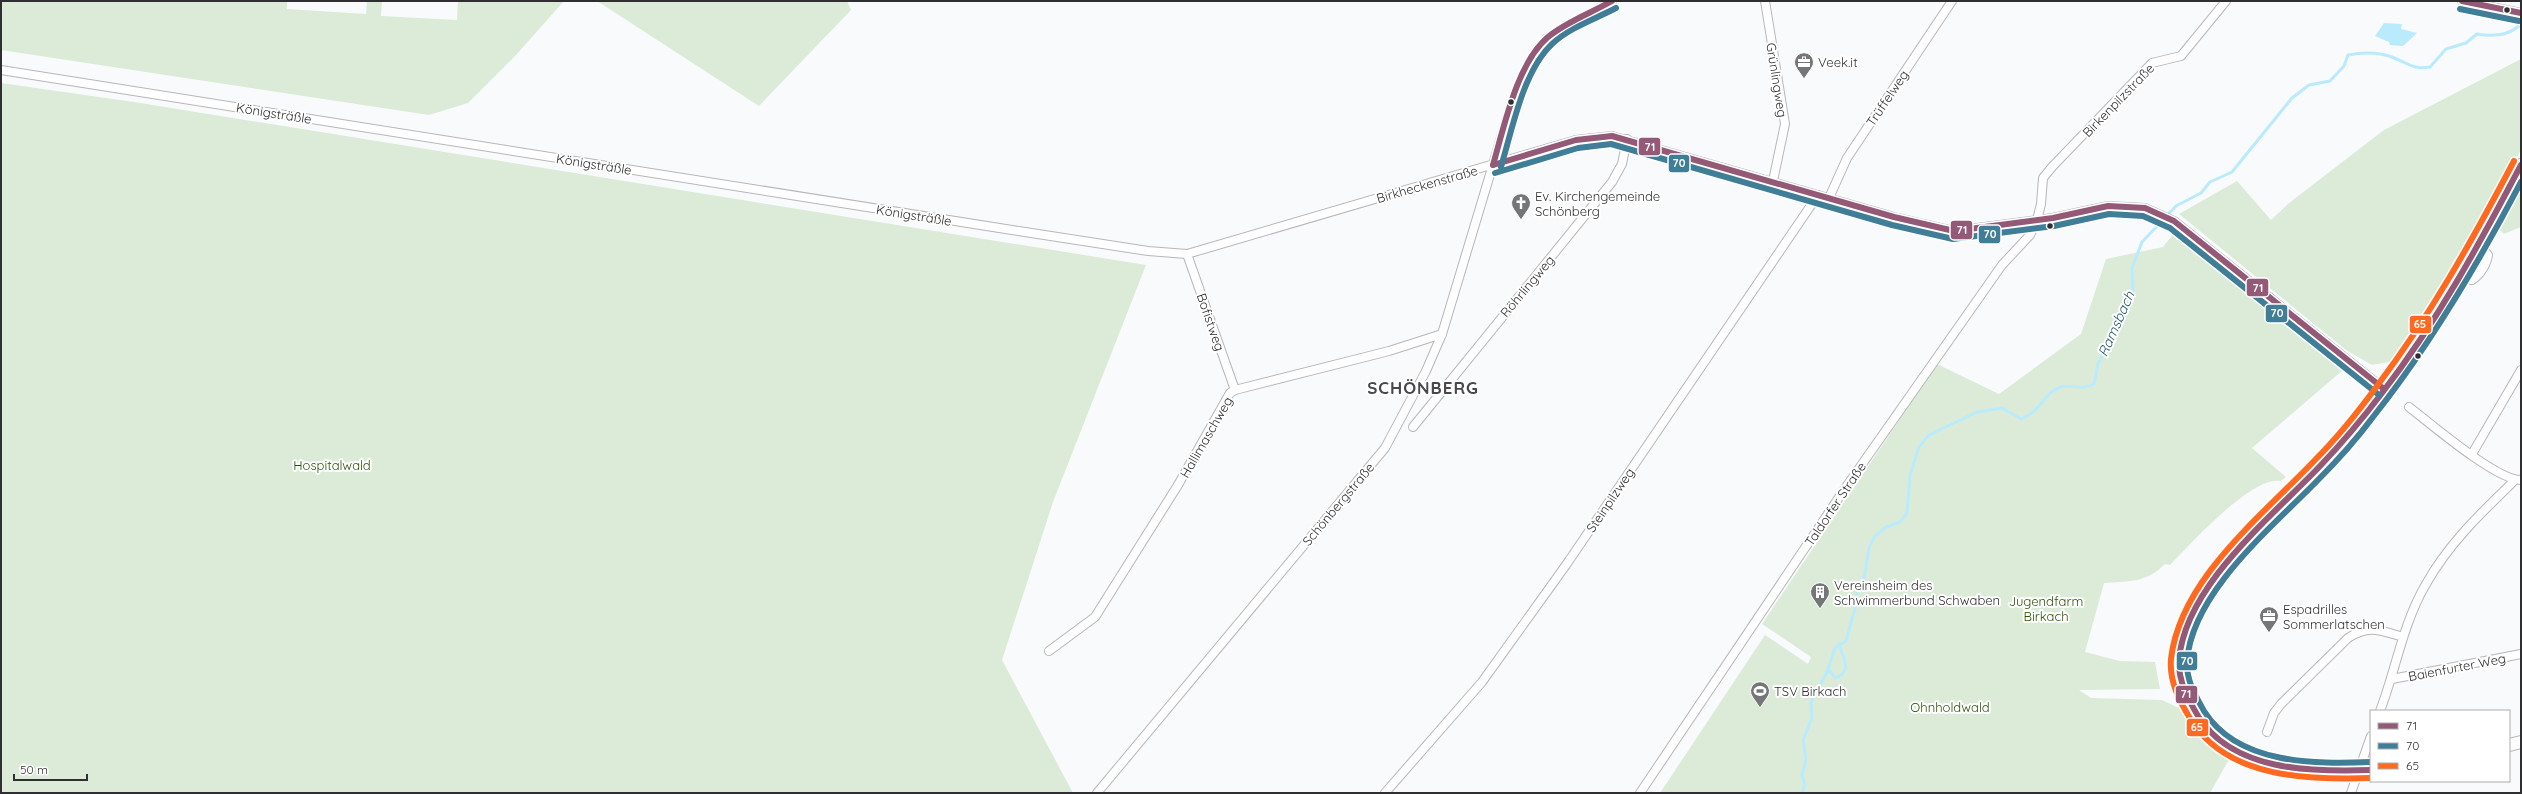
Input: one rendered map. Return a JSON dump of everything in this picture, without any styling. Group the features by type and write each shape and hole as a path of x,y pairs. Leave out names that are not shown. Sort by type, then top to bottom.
{"main road":[{"path":"2366,770 2304,770 2266,762 2238,752 2210,732 2191,706 2183,685 2180,655 2189,624 2207,590 2220,571 2338,448 2384,389 2449,297 2521,165"},
{"path":"2510,745 2521,742"}],"street":[{"name":"Schönbergstraße","path":"1097,793 1384,448 1426,371 1442,334 1510,108 1528,63 1547,38 1612,1"},
{"name":"Grünlingweg","path":"1765,1 1784,124 1773,182"},
{"name":"Trüffelweg","path":"1829,198 1847,158 1952,1"},
{"name":"Birkenpilzstraße","path":"2037,220 2041,204 2041,185 2043,178 2052,167 2083,137 2152,63 2181,56 2226,1"},
{"path":"2462,1 2521,13"},
{"name":"Königsträßle","path":"1,70 1012,230 1148,251 1187,254"},
{"name":"Birkheckenstraße","path":"1187,254 1576,140 1602,136 1627,139 1902,219 1954,231 2037,220 2108,206 2145,208 2161,213 2174,221 2384,389"},
{"name":"Röhrlingweg","path":"1413,427 1612,182 1622,164 1627,139"},
{"name":"Steinpilzweg","path":"1385,793 1482,682 1566,565 1818,195"},
{"name":"Taldorfer Straße","path":"1640,793 1846,487 2002,265 2030,235 2037,220"},
{"path":"2467,279 2472,280 2477,277 2487,261 2488,255 2484,250"},
{"name":"Bofistweg","path":"1187,254 1235,390"},
{"name":"Hallimaschweg","path":"1049,651 1095,617 1178,485 1230,393 1235,390 1389,351 1442,334"},
{"path":"2472,454 2521,370"},
{"path":"2380,710 2392,679 2403,637 2425,585 2462,531 2518,480 2492,468 2408,408"},
{"path":"2267,732 2274,713 2281,704 2348,638 2356,633 2373,628 2403,637"},
{"name":"Baienfurter Weg","path":"2392,679 2521,654"},
{"path":"2351,793 2366,770 2370,743"}],"green space":[{"path":"1,1 287,1 287,9 366,14 367,1 382,1 381,16 457,20 458,1 564,1 516,55 468,103 429,115 1,50"},
{"path":"597,1 847,1 851,10 759,106"},
{"path":"2521,59 2521,150 2449,284 2412,337 2389,362 2372,365 2346,350 2179,214 2237,181 2271,220 2289,203 2384,130"},
{"name":"Hospitalwald","path":"1,83 134,102 1146,265 1053,502 1002,660 1073,793 1,793"},
{"path":"2521,189 2521,227 2504,234 2499,229"},
{"path":"2175,232 2334,357 2343,370 2252,448 2286,477 2281,481 2269,482 2254,489 2239,499 2222,513 2170,565 2165,564 2151,575 2137,580 2104,583 2085,652 2120,661 2155,662 2160,689 2079,690 2091,698 2162,700 2185,711 2205,737 2231,756 2210,793 1660,793 1765,635 1808,664 1811,657 1762,624 1937,364 1999,394 2081,334 2106,259 2163,247"}],"water":[{"path":"2384,23 2402,24 2401,29 2417,33 2403,46 2390,45 2389,42 2375,36"}],"waterway":[{"name":"Ramsbach","path":"1802,793 1805,785 1802,775 1806,760 1803,740 1812,718 1811,702 1827,672 1835,648 1846,641 1856,605 1857,592 1864,579 1869,548 1875,536 1886,527 1900,522 1907,513 1910,475 1919,447 1929,435 1977,412 2002,408 2021,419 2033,412 2056,389 2066,386 2085,387 2094,384 2098,364 2133,292 2132,268 2142,242 2176,206 2201,193 2210,182 2232,172 2292,98 2309,85 2330,81 2344,66 2348,55 2359,53 2376,53 2392,57 2414,67 2430,67 2446,49 2466,43 2477,34 2500,35 2510,32 2519,26"},
{"name":"Ramsbach","path":"1827,672 1830,671 1835,678 1844,672 1845,663 1839,644"}],"transit line":[{"name":"71","path":"1493,165 1513,96 1520,79 1537,48 1555,32 1612,1"},
{"name":"71","path":"2462,1 2521,13"},
{"name":"70","path":"1501,167 1514,119 1526,85 1533,69 1542,56 1552,44 1566,33 1616,8"},
{"name":"70","path":"2460,9 2519,21"},
{"name":"71","path":"1493,165 1576,140 1612,136 1894,217 1954,231 2053,218 2108,206 2145,208 2174,221 2384,389"},
{"name":"70","path":"1495,173 1578,148 1611,144 1892,225 1953,239 2054,226 2109,214 2143,216 2170,228 2379,395"},
{"name":"65","path":"2370,778 2322,778 2272,772 2248,765 2226,754 2207,740 2191,720 2176,691 2172,676 2171,659 2178,630 2190,602 2207,575 2249,526 2332,442 2363,405 2433,305 2483,219 2514,161"},
{"name":"71","path":"2370,770 2348,771 2300,769 2276,765 2253,758 2232,748 2213,734 2198,716 2184,690 2180,675 2179,660 2185,632 2197,605 2214,579 2234,554 2337,448 2368,412 2402,366 2457,282 2521,165"},
{"name":"70","path":"2370,762 2349,763 2303,761 2279,758 2257,751 2237,742 2219,729 2204,711 2197,699 2187,668 2192,636 2203,611 2218,587 2236,563 2338,459 2360,434 2415,361 2471,273 2521,182"}],"place":[{"name":"Veek.it","path":"1804,79"},
{"name":"Ev. Kirchengemeinde Schönberg","path":"1521,220"},
{"name":"Vereinsheim des Schwimmerbund Schwaben","path":"1820,609"},
{"name":"Espadrilles Sommerlatschen","path":"2269,633"},
{"name":"TSV Birkach","path":"1760,708"}],"district":[{"name":"SCHÖNBERG","path":"1423,387"}],"park label":[{"name":"Jugendfarm Birkach","path":"2046,608"},
{"name":"Ohnholdwald","path":"1950,707"}]}
